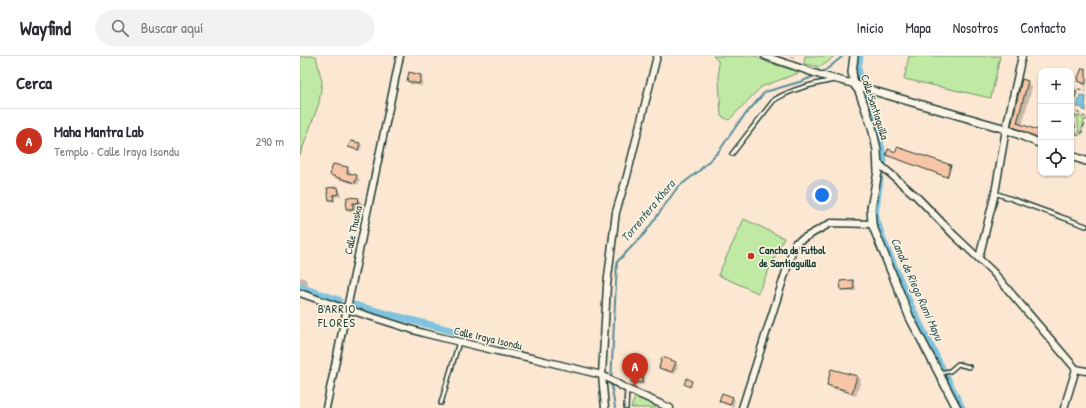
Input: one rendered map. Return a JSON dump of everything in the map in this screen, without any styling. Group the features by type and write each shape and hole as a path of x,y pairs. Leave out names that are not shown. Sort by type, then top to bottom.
{"street":[{"name":"Calle Thuska","path":"326,408 400,56"},
{"path":"605,408 607,285 616,212 627,176 657,56"},
{"path":"765,56 809,72 840,79 877,92 1006,129 1038,143"},
{"name":"Calle Santiaguilla","path":"854,56 852,72 854,84 872,127 878,163 877,181 871,208 872,224 910,318 957,408"},
{"path":"979,258 995,193 1006,129 1022,56"},
{"path":"1074,157 1086,161"},
{"path":"878,163 916,196 993,272 1076,369 1086,371"},
{"path":"742,408 795,243 831,223 872,224"},
{"name":"Calle Iraya Isondu","path":"300,293 423,333 497,351 536,358 605,377 627,389 670,408"},
{"path":"1064,408 1076,369"}],"lane":[{"path":"732,154 774,100 782,95 812,85 840,79"},
{"path":"995,193 1086,226"},
{"path":"441,403 459,342"},
{"path":"940,373 950,371 958,364 969,367"},
{"path":"626,408 627,389"}],"path":[{"path":"1074,88 1086,91"},
{"path":"1074,112 1077,112 1086,118 1081,136 1076,134"},
{"path":"1074,122 1077,126 1075,138"}],"green space":[{"path":"300,56 316,56 322,82 319,103 300,155"},
{"path":"713,56 755,56 769,63 801,72 761,87 729,120 721,116 718,61"},
{"path":"805,56 834,56 820,67 804,64"},
{"path":"909,56 1000,56 991,98 904,79"},
{"path":"1075,115 1080,116 1084,120 1081,133 1079,133 1078,116 1074,116"},
{"name":"Cancha de Futbol de Santiaguilla","path":"744,219 784,238 758,293 718,275"},
{"path":"635,397 656,406 656,408 631,408"}],"water":[{"path":"1080,95 1086,96 1086,111 1083,110 1083,108 1077,107"}],"building":[{"path":"1082,68 1086,69 1086,84 1078,81"},
{"path":"409,72 421,75 419,84 407,81"},
{"path":"1022,79 1028,81 1017,123 1038,130 1038,138 1011,126"},
{"path":"1074,90 1077,91 1074,102"},
{"path":"351,141 360,143 358,150 348,147"},
{"path":"897,147 951,165 947,177 886,155 888,149 896,152"},
{"path":"333,164 348,167 347,173 357,175 355,183 330,175"},
{"path":"338,187 339,194 333,195 334,200 329,200 327,188"},
{"path":"347,197 359,198 358,203 353,203 353,209 346,209"},
{"path":"853,280 854,289 841,290 840,281"},
{"path":"662,357 676,362 672,372 659,368"},
{"path":"634,362 634,366 640,366 639,372 644,372 642,383 631,382 633,367 629,367 629,363"},
{"path":"831,369 857,376 852,393 827,385"},
{"path":"687,378 692,381 690,387 684,384"},
{"path":"722,393 733,397 730,405 719,401"}],"waterway":[{"name":"Torrentera Khora","path":"820,73 843,56"},
{"name":"Canal de Riego Rumi Mayu","path":"860,56 858,67 860,79"},
{"name":"Torrentera Khora","path":"615,408 611,383 617,262 645,233 677,188 699,171 719,151 739,122 765,92 803,81 816,75"},
{"name":"Canal de Riego Rumi Mayu","path":"863,90 878,131 884,161"},
{"name":"Canal de Riego Rumi Mayu","path":"880,179 875,215 883,240 911,306 962,408"},
{"path":"300,287 339,300"},
{"path":"353,305 461,333"}],"place":[{"name":"Cancha de Futbol de Santiaguilla","path":"751,256"},
{"name":"Maha Mantra Lab","path":"635,386"}],"district":[{"name":"BARRIO FLORES","path":"337,316"}]}
